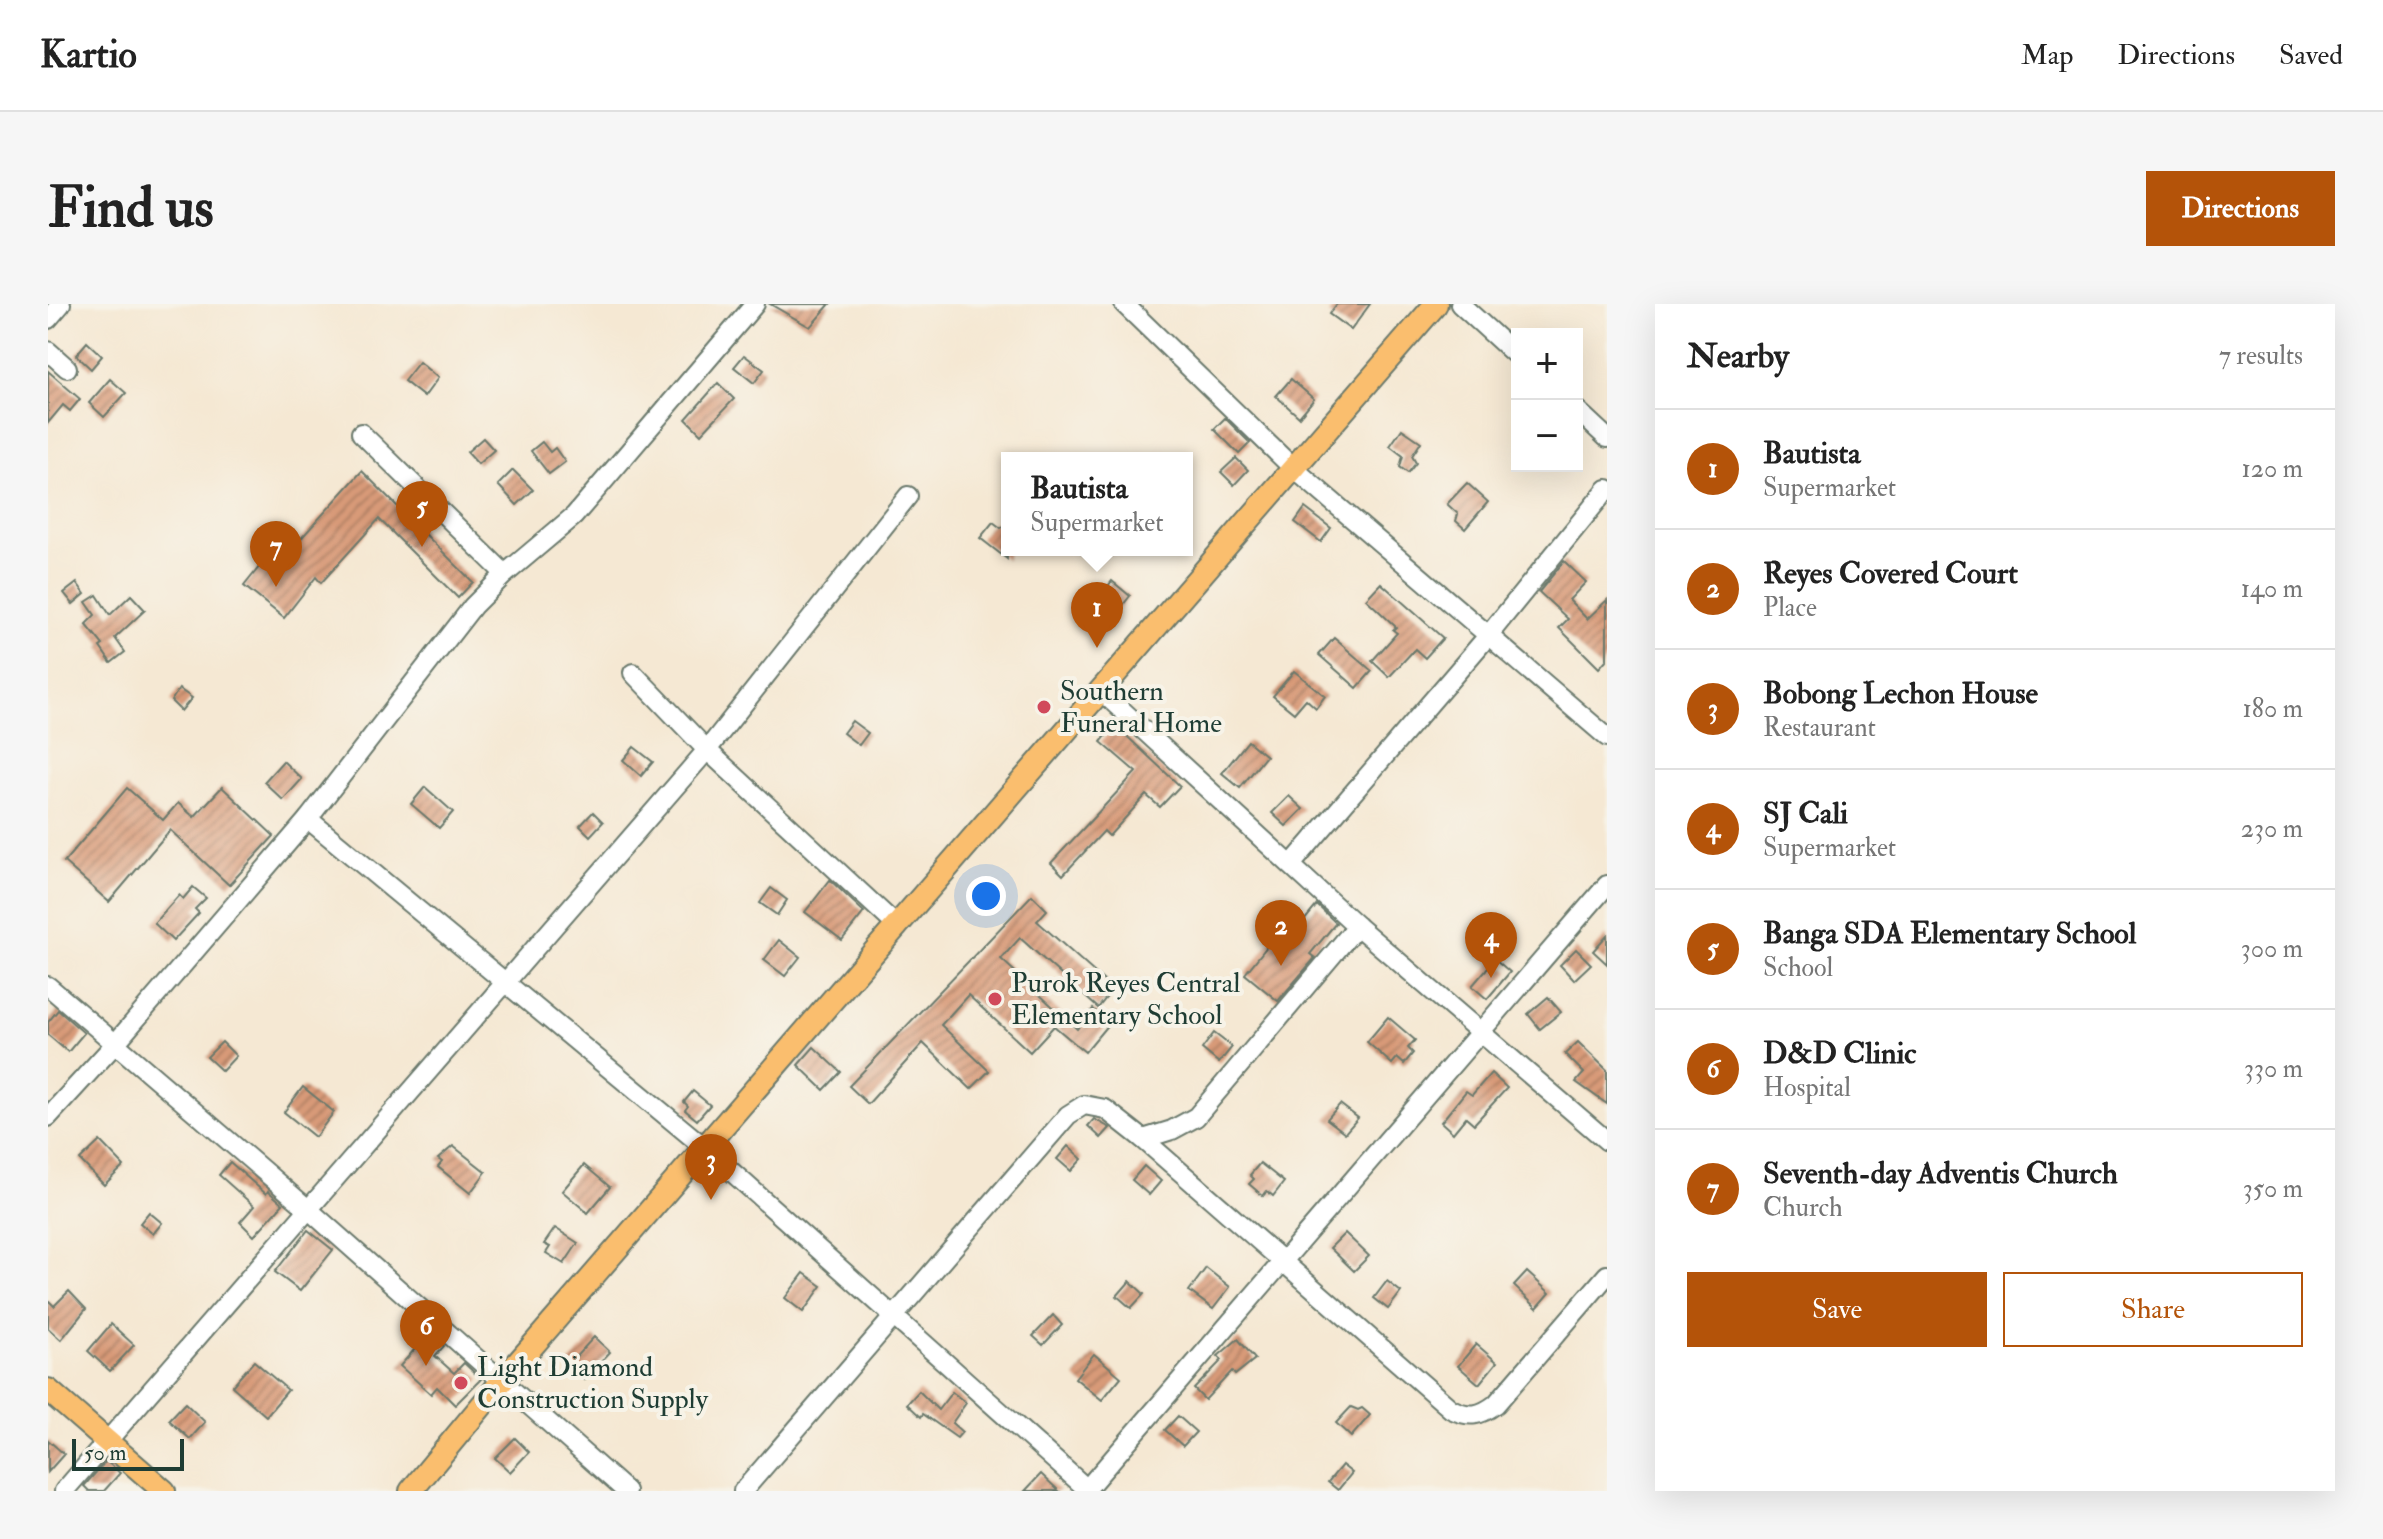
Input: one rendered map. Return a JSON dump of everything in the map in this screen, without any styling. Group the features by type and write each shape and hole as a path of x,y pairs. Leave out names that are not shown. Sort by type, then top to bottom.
{"main road":[{"path":"411,1491 704,1147 1436,304"},
{"path":"48,1390 164,1491"}],"street":[{"path":"48,319 61,304"},
{"path":"48,1117 308,819 473,606 505,574 574,516 755,304"},
{"path":"1124,304 1292,467 1607,737"},
{"path":"1460,304 1511,351"},
{"path":"48,351 67,368"},
{"path":"1583,416 1607,438"},
{"path":"361,433 505,574"},
{"path":"1291,865 1487,637 1607,489"},
{"path":"64,1491 707,750 908,496"},
{"path":"633,673 707,750 898,927"},
{"path":"1100,690 1357,926 1607,1141"},
{"path":"308,819 704,1147 1086,1490 1607,885"},
{"path":"1143,1139 1172,1130 1196,1117 1357,926"},
{"path":"48,986 308,1209 626,1491"},
{"path":"743,1491 1074,1108 1096,1105 1143,1139 1451,1409 1473,1416 1496,1404 1607,1275"}],"building":[{"path":"770,304 830,304 810,327"},
{"path":"1337,304 1370,304 1351,330 1329,314"},
{"path":"87,342 102,356 91,369 76,355"},
{"path":"744,355 764,370 754,383 734,367"},
{"path":"419,362 438,378 424,397 404,381"},
{"path":"48,371 80,399 70,411 63,405 48,423"},
{"path":"110,379 126,393 104,417 89,403"},
{"path":"1291,379 1314,399 1299,417 1276,396"},
{"path":"718,383 734,399 701,434 686,419"},
{"path":"1225,418 1250,443 1239,454 1214,429"},
{"path":"1402,429 1421,442 1412,456 1416,463 1408,473 1400,467 1403,456 1390,446"},
{"path":"483,438 494,450 478,464 467,452"},
{"path":"542,442 550,452 555,448 565,462 549,474 531,451"},
{"path":"1236,458 1248,470 1234,485 1221,472"},
{"path":"513,470 533,490 517,505 498,485"},
{"path":"362,471 473,582 458,598 379,519 321,583 316,577 284,618 244,586 268,556 278,564"},
{"path":"1467,483 1488,502 1465,529 1456,521 1458,514 1447,504"},
{"path":"1305,508 1331,528 1321,542 1295,522"},
{"path":"993,522 1001,528 1001,554 980,538"},
{"path":"1564,561 1586,582 1569,600 1587,619 1607,600 1607,659 1599,668 1559,628 1568,619 1539,592"},
{"path":"1112,581 1130,596 1119,610 1101,595"},
{"path":"77,583 85,594 73,604 64,593"},
{"path":"1381,583 1443,638 1425,658 1415,649 1389,677 1372,661 1397,633 1393,630 1396,627 1366,599"},
{"path":"97,595 110,615 131,595 145,610 115,638 125,652 111,663 100,647 103,645 86,624 95,615 86,602"},
{"path":"1334,638 1372,671 1357,688 1319,655"},
{"path":"1294,671 1325,696 1316,708 1306,699 1294,713 1273,696"},
{"path":"179,689 192,698 181,711 171,701"},
{"path":"852,721 868,733 859,745 843,733"},
{"path":"1115,725 1180,786 1160,807 1146,795 1109,836 1104,831 1063,875 1051,863 1136,772 1101,742"},
{"path":"1248,741 1266,756 1240,788 1222,773"},
{"path":"634,747 653,762 641,776 623,760"},
{"path":"283,761 302,779 283,800 264,782"},
{"path":"222,787 274,836 229,885 170,830 109,902 64,862 127,788 163,820 178,803 194,817"},
{"path":"425,787 453,812 439,828 411,804"},
{"path":"1289,796 1303,809 1286,826 1272,813"},
{"path":"593,812 603,822 590,836 580,826"},
{"path":"830,880 864,912 842,940 805,912"},
{"path":"193,887 206,898 195,909 199,913 173,941 154,923 179,895 183,899"},
{"path":"771,888 787,900 777,915 760,903"},
{"path":"1032,895 1047,910 1037,921 1113,989 1098,1008 1020,938 1001,959 1077,1029 1093,1009 1109,1023 1085,1052 1054,1026 1030,1052 968,995 941,1025 989,1071 971,1089 923,1043 868,1104 849,1086"},
{"path":"1317,905 1336,923 1310,954 1315,958 1278,1001 1245,974 1280,930 1290,938"},
{"path":"1607,935 1607,964 1593,951"},
{"path":"779,940 800,957 785,976 764,960"},
{"path":"1576,949 1591,964 1574,980 1560,965"},
{"path":"1495,959 1510,972 1487,999 1472,986"},
{"path":"1548,997 1561,1012 1540,1029 1528,1014"},
{"path":"58,1010 84,1033 68,1052 48,1035 48,1022"},
{"path":"1388,1017 1415,1040 1408,1048 1413,1053 1404,1064 1397,1058 1392,1064 1367,1042"},
{"path":"1214,1033 1232,1047 1219,1063 1202,1049"},
{"path":"222,1042 236,1056 222,1071 207,1057"},
{"path":"1578,1042 1607,1070 1607,1104 1576,1082 1584,1073 1565,1054"},
{"path":"814,1047 841,1072 824,1090 798,1065"},
{"path":"1491,1073 1507,1088 1474,1124 1466,1117 1453,1133 1441,1122 1466,1091 1472,1095"},
{"path":"303,1087 334,1112 315,1137 284,1112"},
{"path":"693,1091 710,1105 697,1120 685,1110 688,1106 684,1102"},
{"path":"1340,1104 1358,1118 1345,1133 1327,1119"},
{"path":"1094,1119 1110,1128 1101,1138 1088,1126"},
{"path":"100,1141 124,1166 104,1185 80,1160"},
{"path":"453,1146 486,1172 470,1193 438,1167 442,1162 438,1159"},
{"path":"1068,1146 1082,1159 1071,1171 1057,1159"},
{"path":"230,1162 266,1194 268,1191 283,1204 254,1236 240,1222 254,1206 219,1175"},
{"path":"1260,1163 1284,1182 1273,1196 1267,1191 1263,1196 1249,1184 1254,1179 1250,1175"},
{"path":"584,1165 610,1187 588,1213 562,1191"},
{"path":"1144,1166 1161,1181 1149,1195 1132,1180"},
{"path":"149,1212 162,1223 153,1234 140,1223"},
{"path":"555,1228 578,1243 564,1264 546,1253 550,1247 544,1244"},
{"path":"308,1230 333,1250 300,1291 275,1272"},
{"path":"1345,1233 1369,1256 1354,1271 1330,1248"},
{"path":"1206,1268 1230,1287 1213,1309 1189,1291"},
{"path":"1527,1272 1550,1293 1537,1308 1514,1286"},
{"path":"804,1273 822,1286 803,1312 785,1298"},
{"path":"1130,1281 1144,1294 1131,1308 1117,1296"},
{"path":"1387,1281 1401,1292 1388,1309 1374,1298"},
{"path":"69,1291 86,1309 61,1340 48,1328 48,1300 54,1306"},
{"path":"1053,1315 1062,1325 1043,1345 1033,1336"},
{"path":"111,1324 134,1345 110,1371 88,1351"},
{"path":"429,1333 444,1346 435,1356 454,1373 464,1363 481,1379 455,1405 437,1387 431,1394 400,1366"},
{"path":"594,1337 610,1352 584,1380 568,1365"},
{"path":"1238,1339 1255,1359 1235,1375 1232,1371 1205,1400 1194,1389 1222,1360 1218,1356"},
{"path":"1476,1344 1497,1362 1479,1384 1458,1366"},
{"path":"1094,1354 1121,1377 1102,1400 1075,1378"},
{"path":"254,1361 288,1390 266,1416 232,1386"},
{"path":"919,1391 938,1410 952,1392 966,1403 952,1423 962,1432 957,1438 923,1414 921,1417 907,1404"},
{"path":"185,1403 205,1422 190,1439 169,1420"},
{"path":"1351,1407 1362,1408 1370,1415 1351,1437 1336,1423"},
{"path":"1178,1416 1196,1432 1183,1446 1165,1430"},
{"path":"515,1438 529,1452 510,1472 495,1458"},
{"path":"48,1440 64,1454 48,1472"},
{"path":"106,1461 120,1473 104,1491 89,1491 84,1486"},
{"path":"1342,1465 1352,1473 1338,1490 1328,1482"},
{"path":"1041,1474 1059,1491 1025,1491"}],"place":[{"name":"Banga SDA Elementary School","path":"422,547"},
{"name":"Seventh-day Adventis Church","path":"276,587"},
{"name":"Bautista","path":"1097,648"},
{"name":"Southern Funeral Home","path":"1044,707"},
{"name":"Reyes Covered Court","path":"1281,966"},
{"name":"SJ Cali","path":"1491,978"},
{"name":"Purok Reyes Central Elementary School","path":"995,999"},
{"name":"Bobong Lechon House","path":"711,1200"},
{"name":"D&D Clinic","path":"426,1366"},
{"name":"Light Diamond Construction Supply","path":"461,1383"}]}
